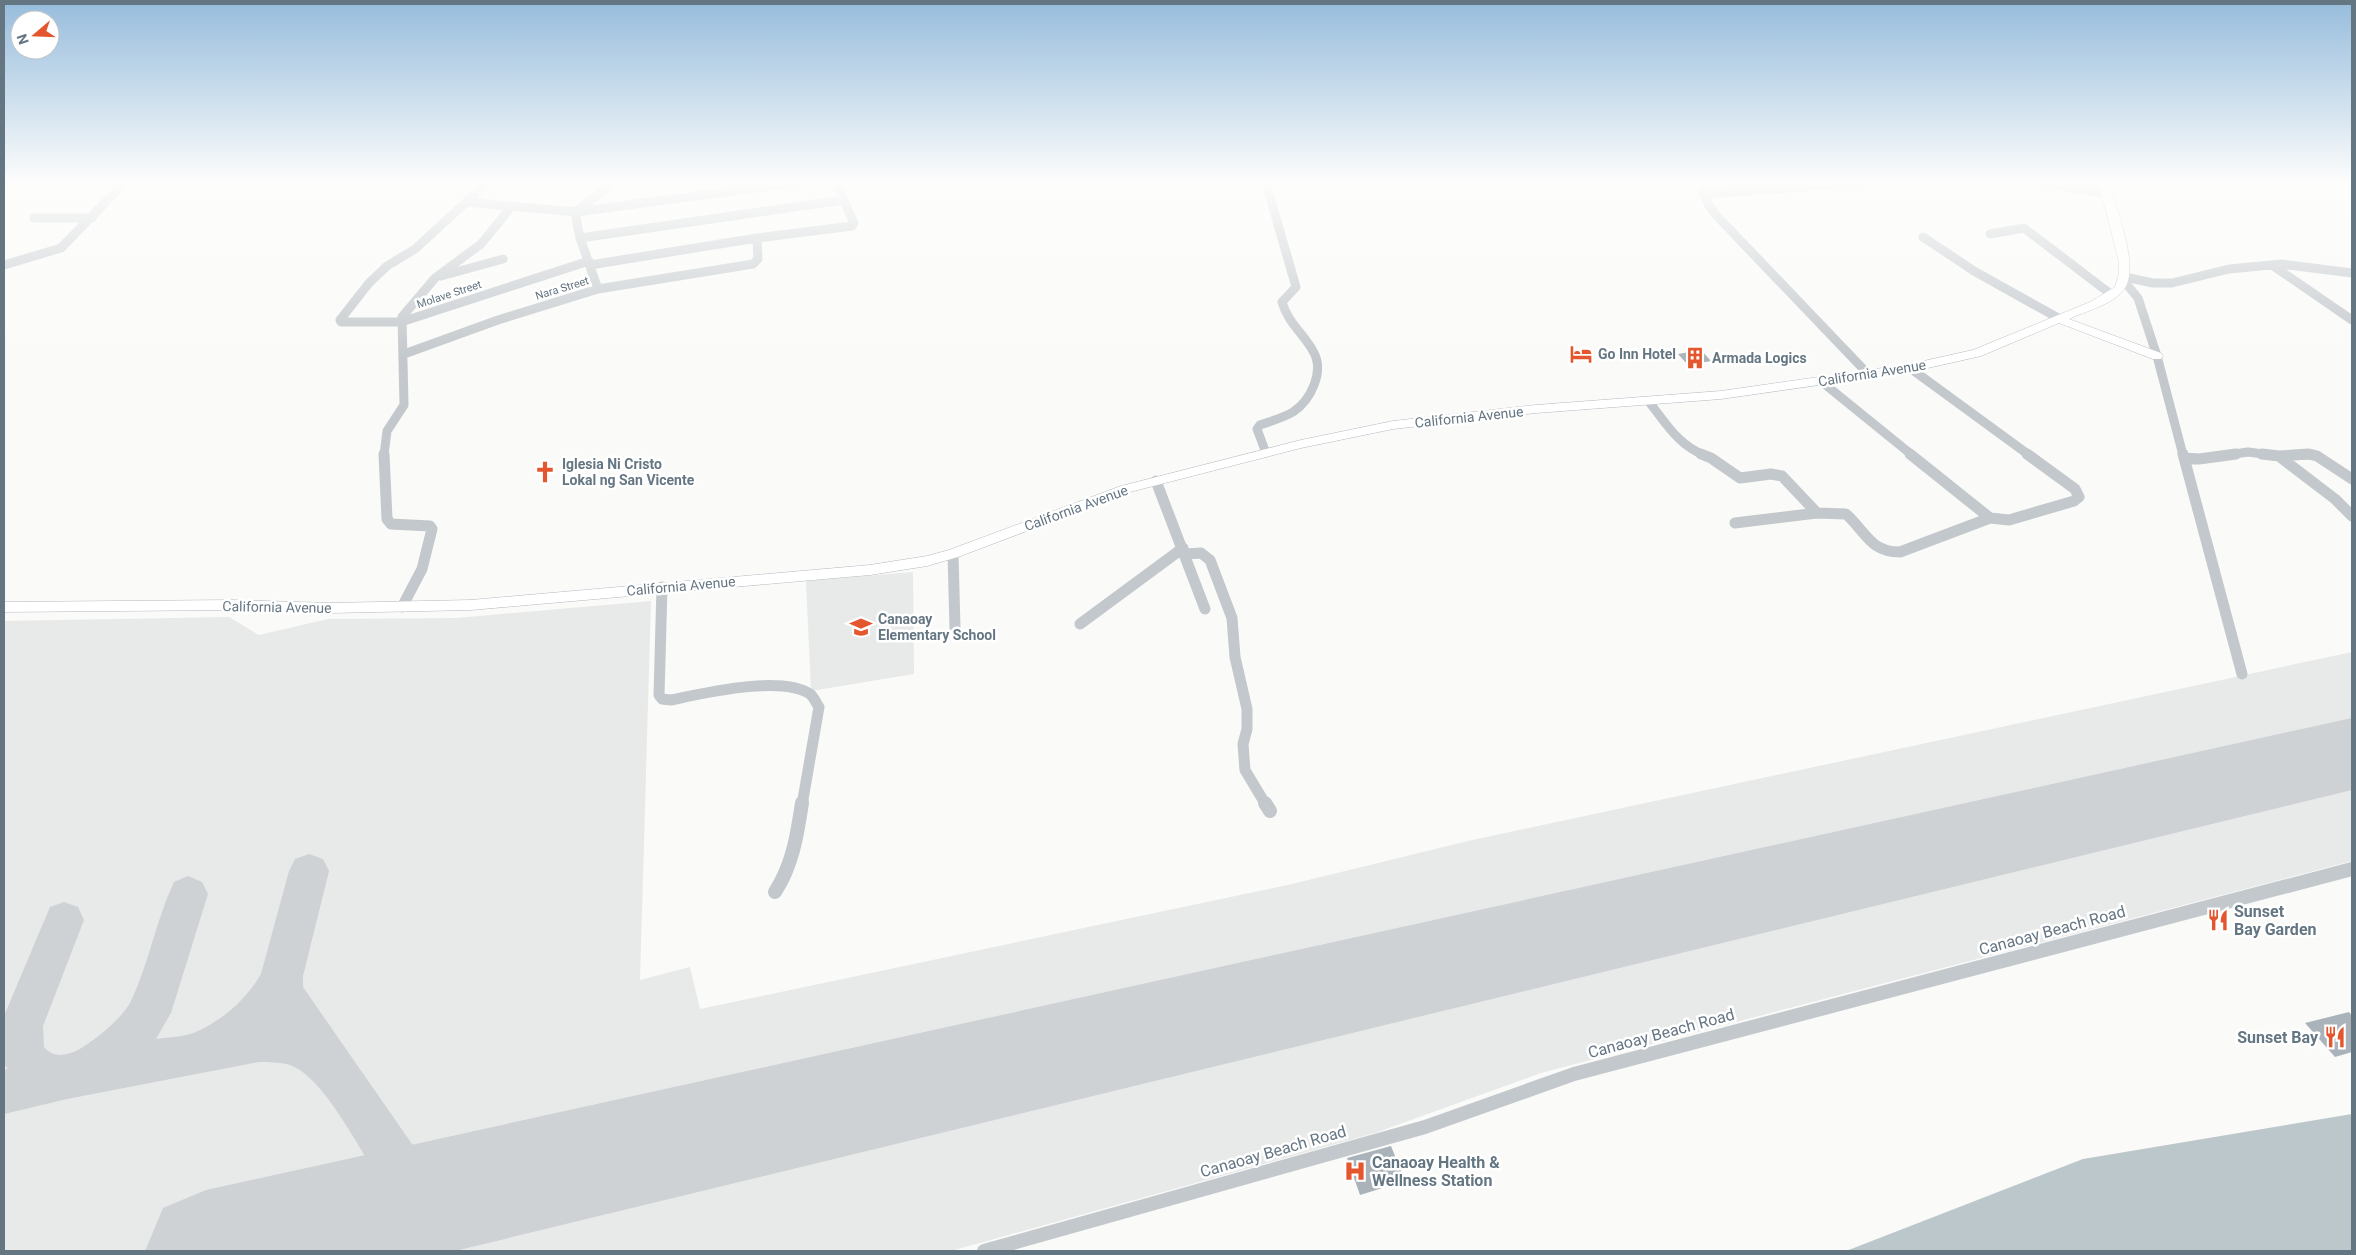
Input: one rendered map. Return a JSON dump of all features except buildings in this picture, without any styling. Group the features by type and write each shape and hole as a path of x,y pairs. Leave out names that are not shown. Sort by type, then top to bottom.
{"street":[{"path":"4,265 60,248 67,242"},
{"name":"Molave Street","path":"423,242 415,249 387,266 369,283 340,320 344,324 401,322 589,263 733,242"},
{"path":"402,606 422,569 428,548 430,526 392,524 387,518 385,511 384,444 387,431 404,404 404,354 401,322 406,311 434,278 483,242"},
{"path":"581,242 598,289"},
{"name":"Nara Street","path":"404,354 498,320 598,289 753,264 758,259 757,242"},
{"path":"1266,453 1257,428 1260,425 1294,412 1303,405 1317,379 1320,366 1313,348 1283,311 1282,302 1296,287 1283,242"},
{"path":"1741,242 1869,375"},
{"path":"1930,242 1974,271 2060,319 2157,356"},
{"path":"2042,242 2112,294"},
{"path":"2119,242 2124,261 2124,279 2138,298 2157,356 2242,674"},
{"path":"434,278 503,258"},
{"path":"2124,279 2153,283 2172,283 2229,269 2272,265 2352,273"},
{"path":"2272,265 2352,320"},
{"name":"California Avenue","path":"4,607 471,605 870,570 928,561 953,554 1096,499 1156,481 1266,453 1393,425 1536,409 1649,402 1721,395 1869,375 1963,358 2060,319 2112,294 2120,288 2124,279"},
{"path":"1734,523 1770,517 1818,513 1846,514 1877,549 1889,553 1900,552 1990,518 2009,520 2074,501 2079,497 2079,494 1910,368"},
{"path":"1822,382 1893,442 1940,476 1990,518"},
{"path":"1649,402 1680,442 1689,449 1711,458 1740,478 1771,474 1782,476 1818,513"},
{"path":"2184,458 2199,459 2248,452 2279,456 2301,453 2317,456 2352,479"},
{"path":"2279,456 2335,499 2352,516"},
{"path":"1156,481 1205,609"},
{"path":"1080,624 1184,551 1201,553 1210,560 1232,618 1235,657 1248,709 1247,729 1243,744 1245,770 1254,788 1270,811"},
{"path":"953,554 955,628"},
{"path":"662,587 659,695 662,699 670,700 757,685 799,688 812,693 818,700 819,707 794,852 786,875 775,892"},
{"name":"Canaoay Beach Road","path":"984,1251 1425,1127 1574,1074 2352,869"}],"shaded area":[{"name":"Canaoay Elementary School","path":"913,572 914,674 811,691 806,581"},
{"path":"651,601 640,980 690,967 700,1009 1288,885 1468,841 2352,652 2352,861 1541,1073 1375,1133 951,1251 4,1251 4,621 229,617 259,635 328,619 456,618"},
{"path":"2352,1114 2352,1251 1846,1251 2083,1159"}],"taxiway":[{"path":"282,976 309,871"},
{"path":"22,1027 21,1044 23,1054 33,1068 47,1076 63,1077 80,1072 114,1051 140,1025 149,1013 188,894"},
{"path":"13,1047 64,920"},
{"path":"217,1043 238,1031 256,1016 271,998 282,976"},
{"path":"282,976 282,989 286,998 335,1072"},
{"path":"4,1092 67,1077 259,1041 272,1041 302,1048 335,1072"},
{"path":"335,1072 397,1164"},
{"path":"348,1218 387,1202 398,1187 397,1164"},
{"path":"397,1164 414,1179 429,1187 469,1191"}],"runway":[{"path":"206,1251 2352,754"}],"place":[{"name":"Go Inn Hotel","path":"1581,354"},
{"name":"Armada Logics","path":"1695,358"},
{"name":"Iglesia Ni Cristo Lokal ng San Vicente","path":"545,472"},
{"name":"Canaoay Elementary School","path":"861,627"},
{"name":"Sunset Bay Garden","path":"2218,920"},
{"name":"Sunset Bay","path":"2335,1037"},
{"name":"Canaoay Health & Wellness Station","path":"1355,1171"}]}
